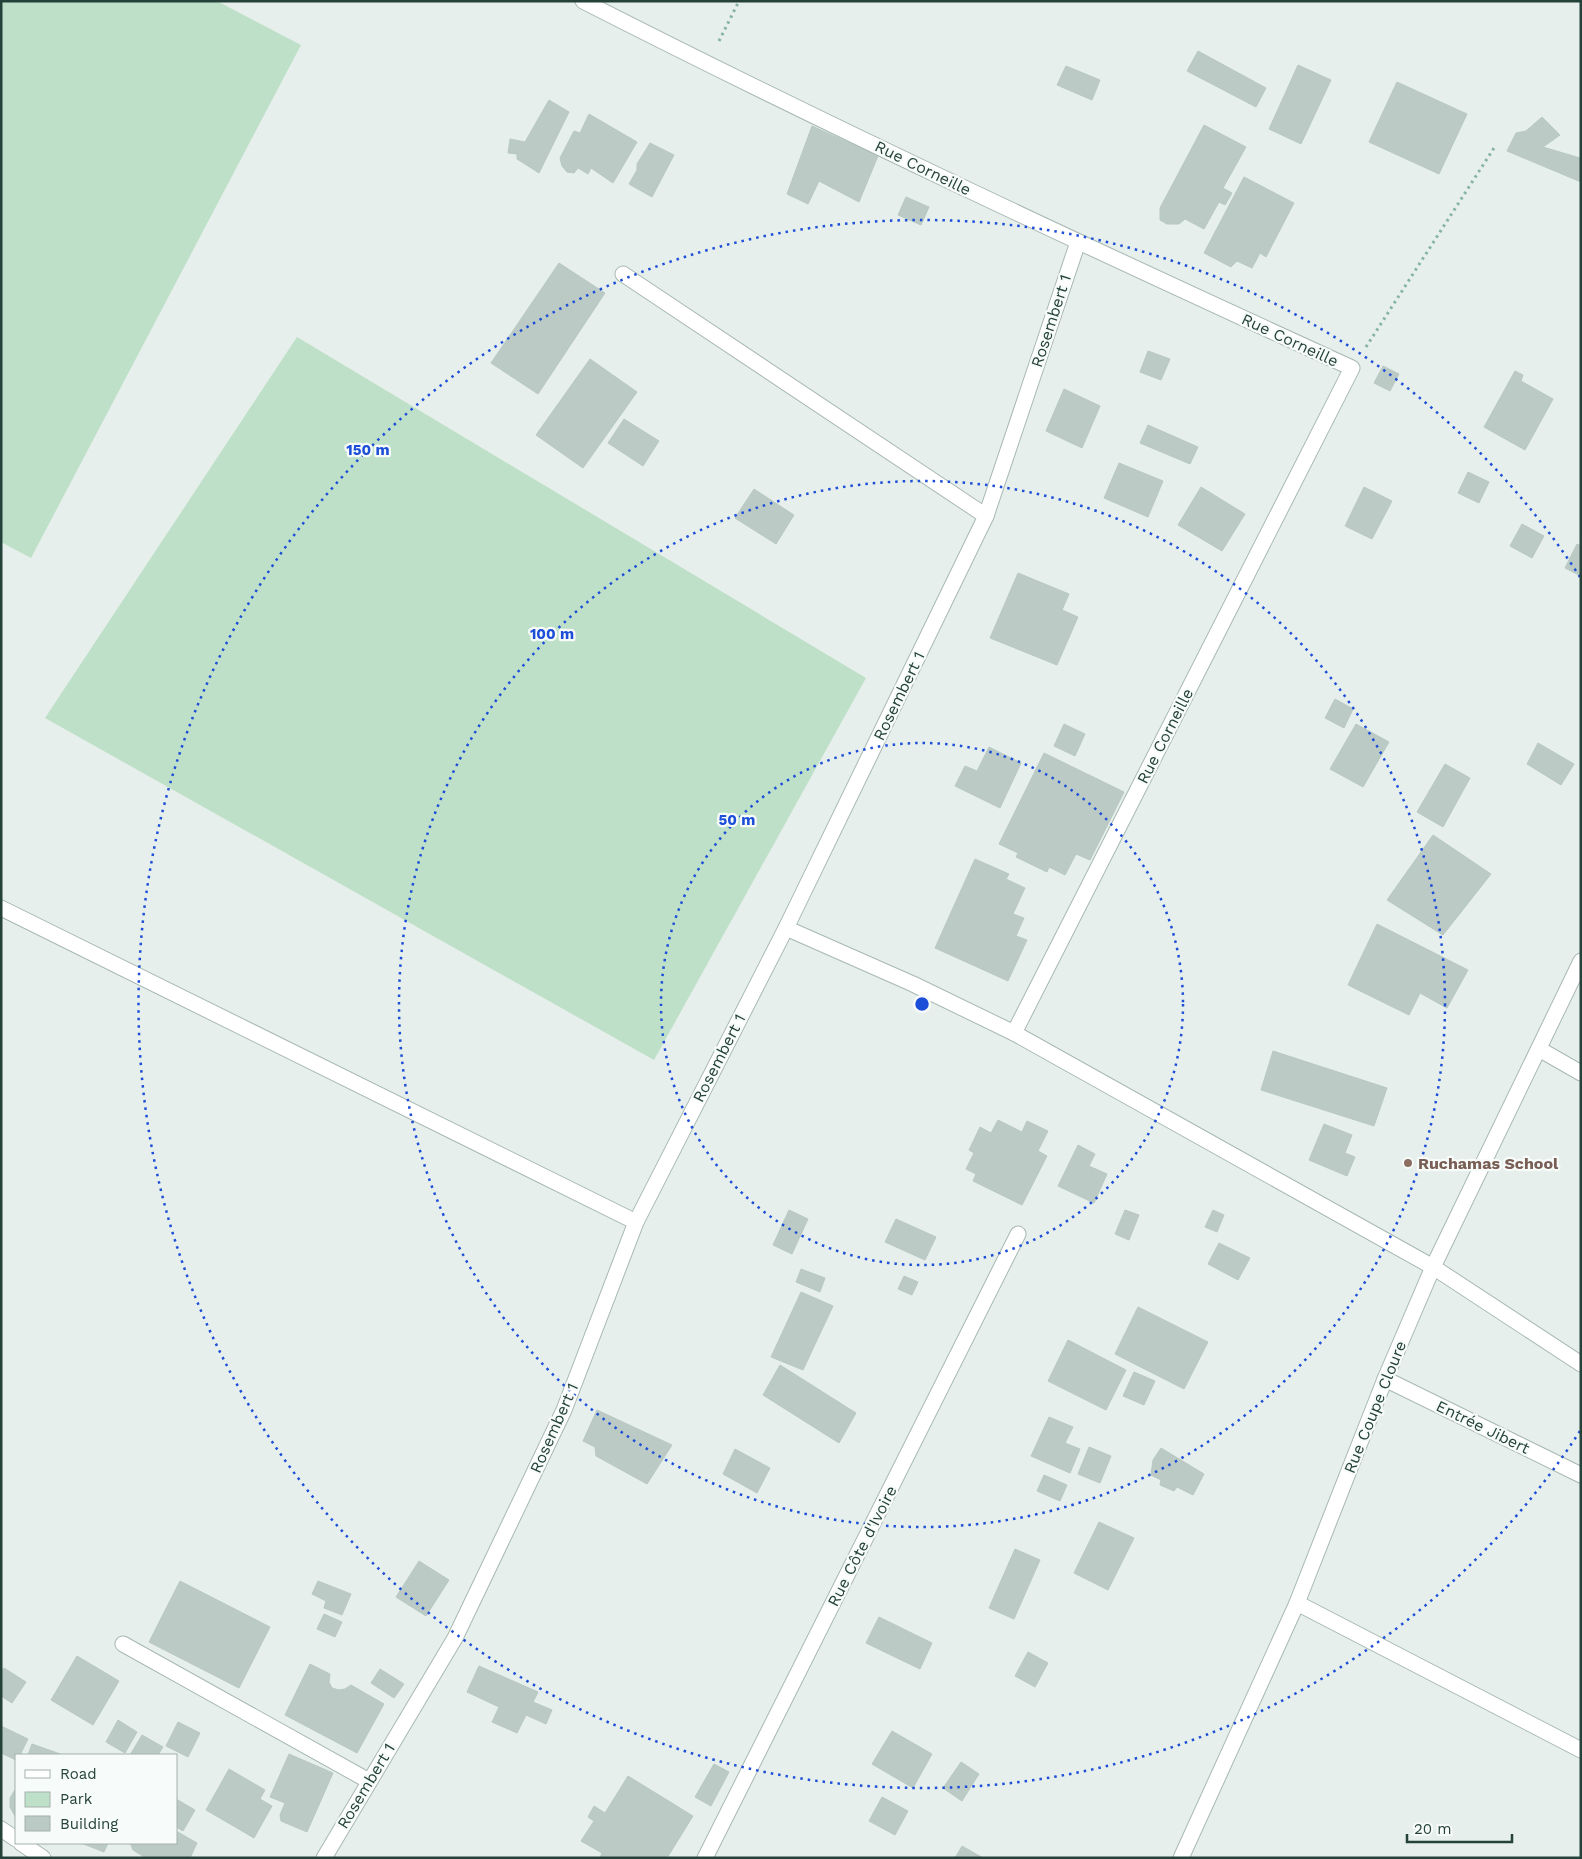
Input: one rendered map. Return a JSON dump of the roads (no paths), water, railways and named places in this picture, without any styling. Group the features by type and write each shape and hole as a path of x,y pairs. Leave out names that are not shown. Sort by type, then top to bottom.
{"street":[{"name":"Rue Corneille","path":"583,1 708,64 1078,242 1352,368 1014,1033"},
{"name":"Rosembert 1","path":"324,1858 454,1638 564,1410 636,1222 786,928 986,516 1078,242"},
{"path":"623,274 986,516"},
{"path":"1,908 636,1222"},
{"path":"786,928 912,984 1014,1033 1434,1267 1581,1364"},
{"name":"Rue Coupe Cloure","path":"1181,1858 1297,1603 1386,1379 1434,1267 1581,961"},
{"path":"1539,1049 1581,1073"},
{"name":"Rue Côte d'Ivoire","path":"705,1858 1018,1234"},
{"name":"Entrée Jibert","path":"1386,1379 1581,1475"},
{"path":"1297,1603 1581,1750"},
{"path":"123,1644 369,1782"},
{"path":"1,1828 15,1838"},
{"path":"22,1844 43,1858"}],"place":[{"name":"Ruchamas School","path":"1408,1163"}]}
